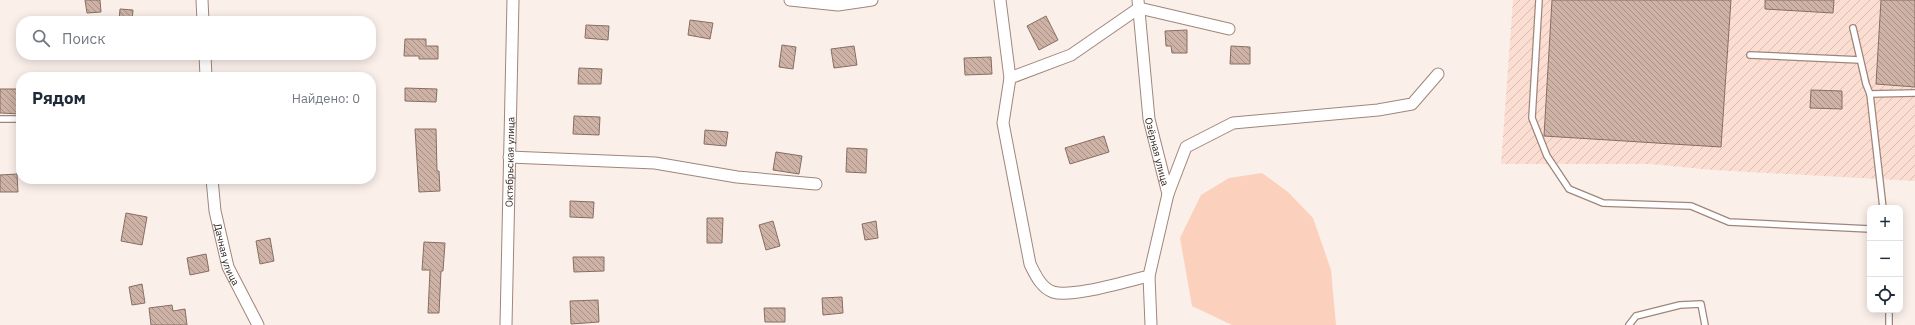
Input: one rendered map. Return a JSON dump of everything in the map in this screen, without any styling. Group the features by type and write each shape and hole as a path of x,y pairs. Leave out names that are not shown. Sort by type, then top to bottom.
{"street":[{"path":"202,0 203,16"},
{"name":"Октябрьская улица","path":"506,325 513,0"},
{"path":"790,0 838,5 872,0"},
{"path":"1000,0 1010,78 1003,122 1030,264 1039,281 1052,292 1068,294 1149,276"},
{"path":"1010,78 1071,55 1139,4 1230,29"},
{"name":"Озёрная улица","path":"1139,4 1149,119 1168,194 1149,276 1151,325"},
{"path":"205,60 206,72"},
{"path":"1168,194 1186,147 1233,123 1378,110 1412,104 1438,74"},
{"path":"509,157 656,163 737,177 816,184"},
{"name":"Дачная улица","path":"212,184 215,211 228,267 258,325"}],"lane":[{"path":"1539,0 1532,118 1547,156 1569,189 1603,203 1691,206 1729,222 1867,229"},
{"path":"1853,28 1860,60 1870,94 1883,205"},
{"path":"1750,55 1860,60"},
{"path":"1870,94 1915,94"},
{"path":"0,119 16,119"},
{"path":"1629,325 1636,316 1680,305 1701,304 1705,325"},
{"path":"1889,313 1889,325"}],"shaded area":[{"path":"1513,0 1915,0 1915,181 1713,170 1650,164 1501,164"},
{"path":"1262,173 1288,192 1313,218 1331,270 1336,325 1232,325 1192,306 1180,238 1201,195 1229,178"}],"building":[{"path":"85,0 100,0 101,12 87,13"},
{"path":"1552,0 1731,0 1721,147 1544,136"},
{"path":"1765,0 1834,0 1833,13 1765,9"},
{"path":"1881,0 1915,0 1915,87 1876,84"},
{"path":"120,9 133,10 132,16 119,16"},
{"path":"1046,16 1058,40 1039,50 1027,26"},
{"path":"690,20 713,23 710,39 688,35"},
{"path":"586,25 609,26 608,40 585,38"},
{"path":"1187,30 1187,53 1172,53 1171,46 1166,46 1165,31"},
{"path":"405,39 426,39 426,46 438,46 438,59 419,59 419,56 404,56"},
{"path":"782,45 796,47 793,69 779,67"},
{"path":"854,46 857,65 834,68 831,49"},
{"path":"1231,46 1250,47 1250,64 1230,64"},
{"path":"991,57 992,74 965,75 964,58"},
{"path":"579,68 602,69 601,84 578,84"},
{"path":"405,88 437,89 436,102 405,101"},
{"path":"0,89 16,89 16,114 0,113"},
{"path":"1811,90 1842,91 1842,109 1810,108"},
{"path":"574,116 600,117 599,135 573,134"},
{"path":"415,129 436,129 437,171 439,171 440,191 419,192"},
{"path":"705,130 728,132 726,146 704,144"},
{"path":"1104,136 1109,152 1070,164 1065,148"},
{"path":"847,148 867,149 866,173 846,172"},
{"path":"776,152 802,156 799,174 773,170"},
{"path":"16,174 18,192 0,192 0,175"},
{"path":"570,201 594,202 593,218 570,217"},
{"path":"126,213 147,217 142,245 121,241"},
{"path":"707,218 723,218 722,243 707,243"},
{"path":"773,221 780,246 766,250 759,225"},
{"path":"876,221 878,238 865,240 862,224"},
{"path":"270,238 274,261 260,264 256,241"},
{"path":"424,242 445,243 443,271 441,271 439,313 428,313 430,270 422,270"},
{"path":"206,254 209,271 190,275 187,258"},
{"path":"573,257 604,257 604,271 574,272"},
{"path":"142,284 145,303 132,305 129,287"},
{"path":"842,297 843,313 823,315 822,298"},
{"path":"598,300 599,322 571,324 570,301"},
{"path":"172,305 173,311 185,309 187,325 151,325 149,308"},
{"path":"764,308 785,308 785,322 765,322"}]}
